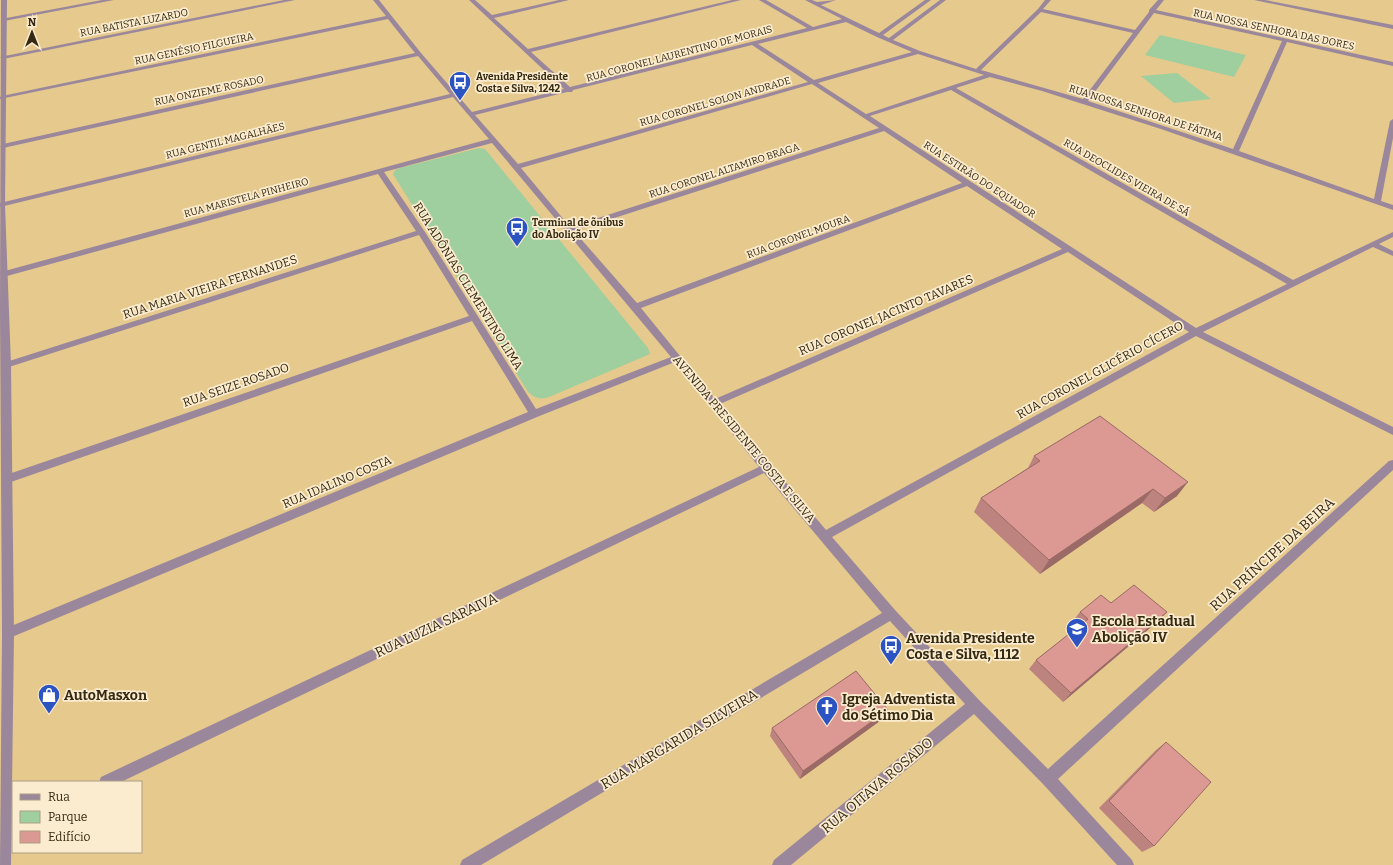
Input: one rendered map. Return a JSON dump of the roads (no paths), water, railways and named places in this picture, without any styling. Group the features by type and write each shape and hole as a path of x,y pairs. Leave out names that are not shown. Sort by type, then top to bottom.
{"street":[{"path":"4,0 2,19 1,263 4,274 6,365 8,633 6,831 4,865"},
{"path":"2,19 111,0"},
{"name":"RUA BATISTA LUZARDO","path":"3,56 292,0"},
{"name":"AVENIDA PRESIDENTE COSTA E SILVA","path":"378,0 389,17 453,95 517,167 714,402 766,468 891,614 974,705 1048,779 1127,865"},
{"path":"472,0 570,90"},
{"path":"491,17 566,0"},
{"path":"706,0 715,6"},
{"path":"526,51 738,0"},
{"path":"762,0 811,28"},
{"name":"RUA NOSSA SENHORA DE FÁTIMA","path":"808,0 879,36 918,52 990,76 1084,102 1235,151 1393,208"},
{"path":"817,4 832,0"},
{"path":"879,36 928,0"},
{"path":"890,40 943,0"},
{"path":"977,71 1040,10 1048,0"},
{"path":"1084,102 1151,11 1161,0"},
{"path":"1257,0 1393,27"},
{"path":"1040,10 1136,32"},
{"name":"RUA NOSSA SENHORA DAS DORES","path":"1151,11 1393,64"},
{"name":"RUA GENÉSIO FILGUEIRA","path":"2,98 389,17"},
{"name":"RUA CORONEL LAURENTINO DE MORAIS","path":"471,114 846,20"},
{"path":"1235,151 1285,40"},
{"name":"RUA ESTIRÃO DO EQUADOR","path":"754,43 1196,332 1393,431"},
{"name":"RUA CORONEL SOLON ANDRADE","path":"517,167 815,83 918,52"},
{"name":"RUA ONZIEME ROSADO","path":"2,148 419,54"},
{"path":"865,116 990,76"},
{"name":"RUA DEOCLIDES VIEIRA DE SÁ","path":"952,88 1292,283"},
{"name":"RUA GENTIL MAGALHÃES","path":"1,205 453,95"},
{"path":"1377,202 1393,121"},
{"name":"RUA CORONEL ALTAMIRO BRAGA","path":"570,230 884,129"},
{"name":"RUA MARISTELA PINHEIRO","path":"4,274 494,140"},
{"name":"RUA ADÔNIAS CLEMENTINO LIMA","path":"380,171 421,232 534,414"},
{"name":"RUA CORONEL MOURA","path":"635,307 968,183"},
{"name":"RUA MARIA VIEIRA FERNANDES","path":"6,365 421,232"},
{"name":"RUA CORONEL GLICÉRIO CÍCERO","path":"825,536 1196,332 1393,234"},
{"path":"1373,244 1393,254"},
{"name":"RUA CORONEL JACINTO TAVARES","path":"714,402 1068,249"},
{"name":"RUA SEIZE ROSADO","path":"7,479 474,317"},
{"name":"RUA IDALINO COSTA","path":"8,633 534,414 677,358"},
{"name":"RUA PRÍNCIPE DA BEIRA","path":"1048,779 1393,464"},
{"name":"RUA LUZIA SARAIVA","path":"108,781 766,468"},
{"name":"RUA MARGARIDA SILVEIRA","path":"467,865 891,614"},
{"name":"RUA OITAVA ROSADO","path":"788,862 974,705"}],"place":[{"name":"Avenida Presidente Costa e Silva, 1242","path":"460,102"},
{"name":"Terminal de õnibus do Abolição IV","path":"517,248"},
{"name":"Escola Estadual Abolição IV","path":"1077,648"},
{"name":"Avenida Presidente Costa e Silva, 1112","path":"891,666"},
{"name":"AutoMasxon","path":"49,714"},
{"name":"Igreja Adventista do Sétimo Dia","path":"827,726"}]}
